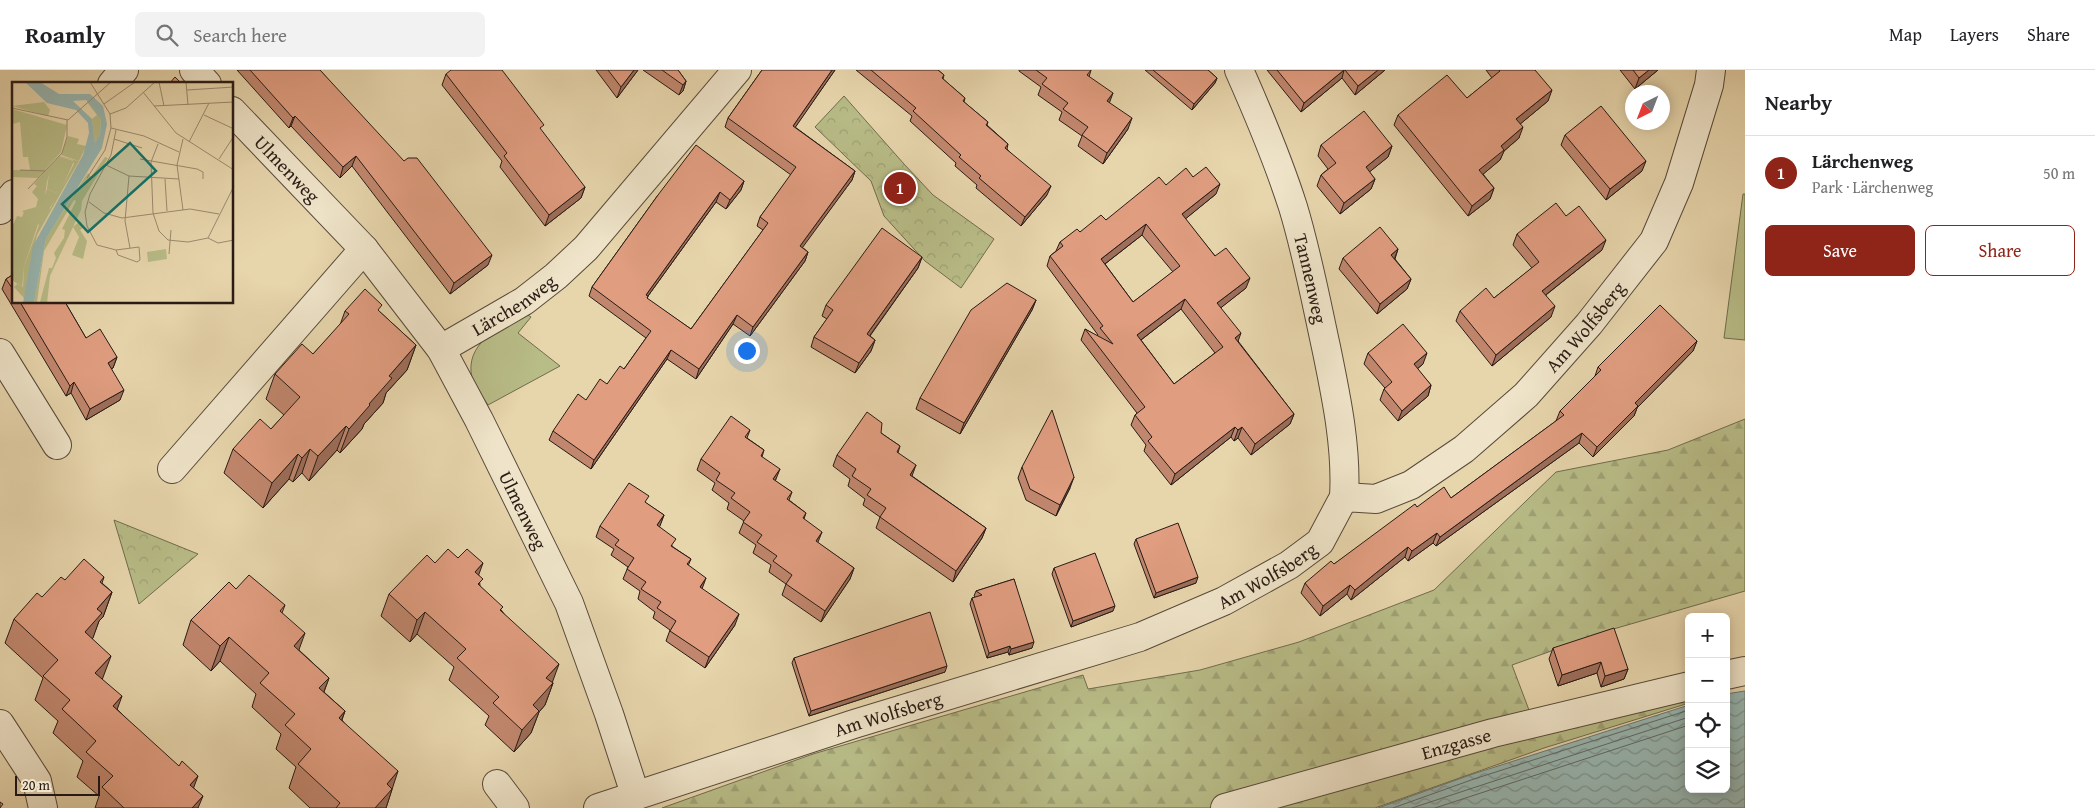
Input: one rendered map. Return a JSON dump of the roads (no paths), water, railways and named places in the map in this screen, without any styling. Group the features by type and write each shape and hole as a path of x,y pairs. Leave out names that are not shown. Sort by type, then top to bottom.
{"street":[{"path":"114,82 124,70"},
{"path":"194,70 205,82"},
{"name":"Lärchenweg","path":"441,350 524,301 556,276 586,248 737,70"},
{"name":"Tannenweg","path":"1239,70 1268,136 1293,207 1306,256 1335,392 1345,473 1344,497"},
{"name":"Am Wolfsberg","path":"598,808 635,794 854,724 1140,637 1224,601 1289,565 1320,542 1344,497 1376,499 1411,485 1464,449 1526,395 1589,324 1654,241 1679,183 1709,85 1711,70"},
{"name":"Ulmenweg","path":"234,113 364,249 441,350 480,420 569,603 609,714 635,794"},
{"path":"0,210 12,196"},
{"path":"172,470 364,249"},
{"path":"0,353 57,445"},
{"path":"1730,674 1745,671"},
{"name":"Enzgasse","path":"1225,808 1493,733 1685,687"},
{"path":"0,724 37,781 43,808"},
{"path":"497,784 515,808"}],"water":[{"path":"1745,691 1745,808 1378,808 1473,774 1685,706 1685,793 1730,793 1730,693"}],"place":[{"name":"Lärchenweg","path":"900,188"}]}
